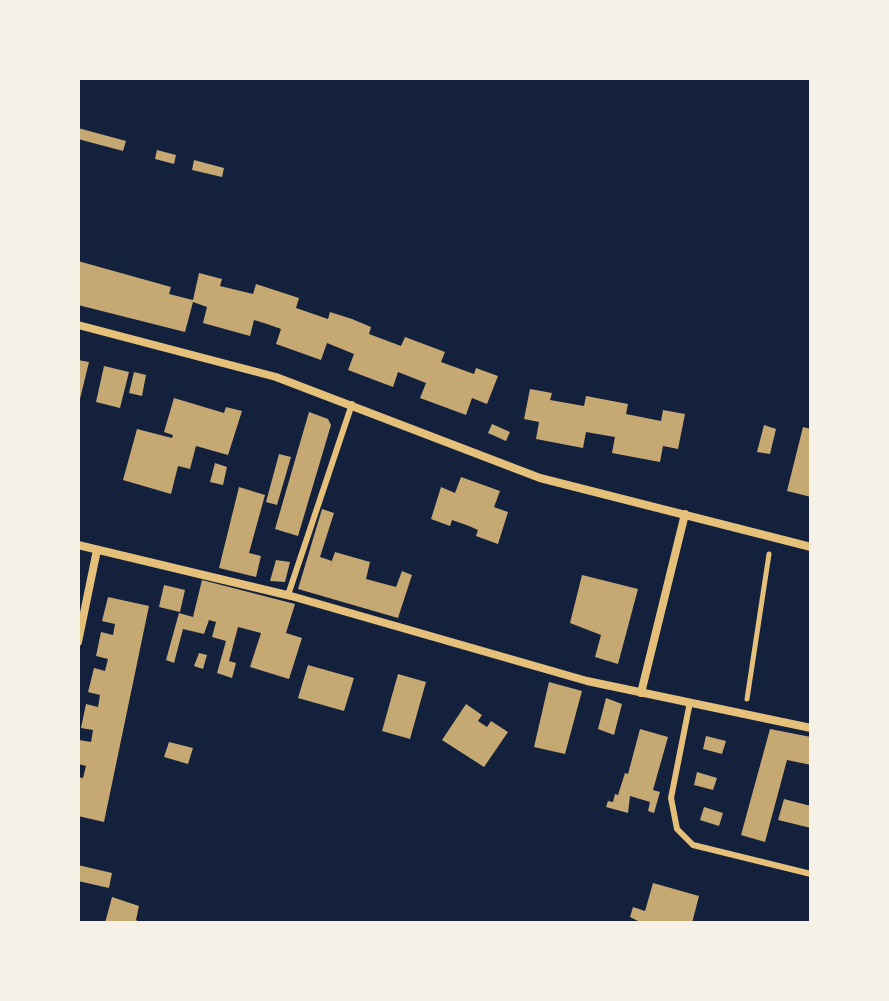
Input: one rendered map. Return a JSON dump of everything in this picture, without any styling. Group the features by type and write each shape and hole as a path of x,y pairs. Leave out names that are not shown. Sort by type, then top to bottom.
{"street":[{"path":"78,325 276,377 540,478 811,547"},
{"path":"641,693 685,514"},
{"path":"78,545 288,595 641,693 811,728"},
{"path":"78,642 97,550"}],"lane":[{"path":"288,595 352,404"},
{"path":"690,702 671,798 677,829 693,845 811,874"}],"path":[{"path":"744,713 771,537"}],"building":[{"path":"78,128 126,141 123,151 78,139"},
{"path":"157,150 176,155 174,164 155,159"},
{"path":"194,160 224,168 222,177 192,170"},
{"path":"78,261 171,287 169,294 193,300 199,273 222,279 220,286 253,294 256,284 299,298 296,308 328,319 330,312 352,319 371,327 369,334 401,346 405,337 445,352 441,362 474,374 476,368 498,376 487,404 472,398 466,415 420,398 426,383 398,372 393,387 348,370 354,354 327,343 321,360 276,344 281,329 267,324 254,320 250,336 203,323 207,307 193,302 185,332 78,305"},
{"path":"78,360 89,362 79,403 78,402"},
{"path":"104,366 129,372 120,408 96,402"},
{"path":"134,372 146,375 142,396 129,393"},
{"path":"530,389 552,393 550,400 584,406 586,396 628,404 626,414 661,421 663,410 685,414 678,449 663,446 660,462 612,453 615,437 586,432 583,448 536,439 539,422 524,419"},
{"path":"174,398 224,413 226,407 242,411 228,455 196,446 190,469 178,466 171,494 123,480 137,429 172,438 173,435 164,432"},
{"path":"309,412 328,419 331,425 298,536 275,529"},
{"path":"492,424 510,432 506,441 488,433"},
{"path":"764,425 776,429 770,454 757,452"},
{"path":"803,427 811,429 811,497 787,491"},
{"path":"279,454 291,457 277,505 266,502"},
{"path":"215,463 227,467 223,485 210,482"},
{"path":"461,477 500,491 494,507 508,512 498,544 476,536 478,530 469,526 452,520 450,526 431,519 441,487 455,493"},
{"path":"239,487 265,495 249,553 261,556 256,577 219,568"},
{"path":"322,509 334,513 320,557 332,561 335,552 370,562 366,579 396,587 402,571 412,575 398,618 298,589"},
{"path":"276,560 290,562 285,582 270,581"},
{"path":"582,575 638,589 618,664 595,657 601,635 570,623"},
{"path":"202,580 295,604 286,633 302,638 289,679 250,667 261,633 238,627 229,661 236,663 232,678 217,673 226,641 212,637 216,622 209,620 204,634 183,629 174,663 166,660 179,613 193,617"},
{"path":"164,585 185,590 180,612 159,607"},
{"path":"108,597 149,606 104,822 78,816 78,777 83,778 86,766 78,764 78,744 79,740 91,742 93,730 81,728 86,704 98,707 100,695 88,692 94,668 105,671 108,659 96,656 101,632 113,635 115,624 102,621"},
{"path":"199,653 207,655 203,669 194,666"},
{"path":"308,665 354,678 344,711 298,698"},
{"path":"398,674 426,682 410,739 382,731"},
{"path":"549,682 582,691 565,754 534,747"},
{"path":"606,698 622,704 614,735 598,729"},
{"path":"466,704 482,715 478,721 487,727 491,721 508,732 484,767 442,740"},
{"path":"640,729 668,737 653,790 660,792 654,813 648,811 650,802 630,796 628,813 606,807 608,801 613,802 615,794 618,795 625,773 628,774"},
{"path":"770,729 811,737 811,765 787,760 765,842 741,835"},
{"path":"706,736 726,741 722,754 703,749"},
{"path":"169,742 193,748 188,764 164,757"},
{"path":"697,772 717,778 713,790 694,785"},
{"path":"784,799 811,806 811,828 778,820"},
{"path":"704,807 723,813 719,826 700,820"},
{"path":"78,865 112,873 109,888 78,881"},
{"path":"653,883 699,896 692,923 642,923 630,917 633,907 645,911"},
{"path":"112,897 139,906 136,920 141,923 105,923"}]}
